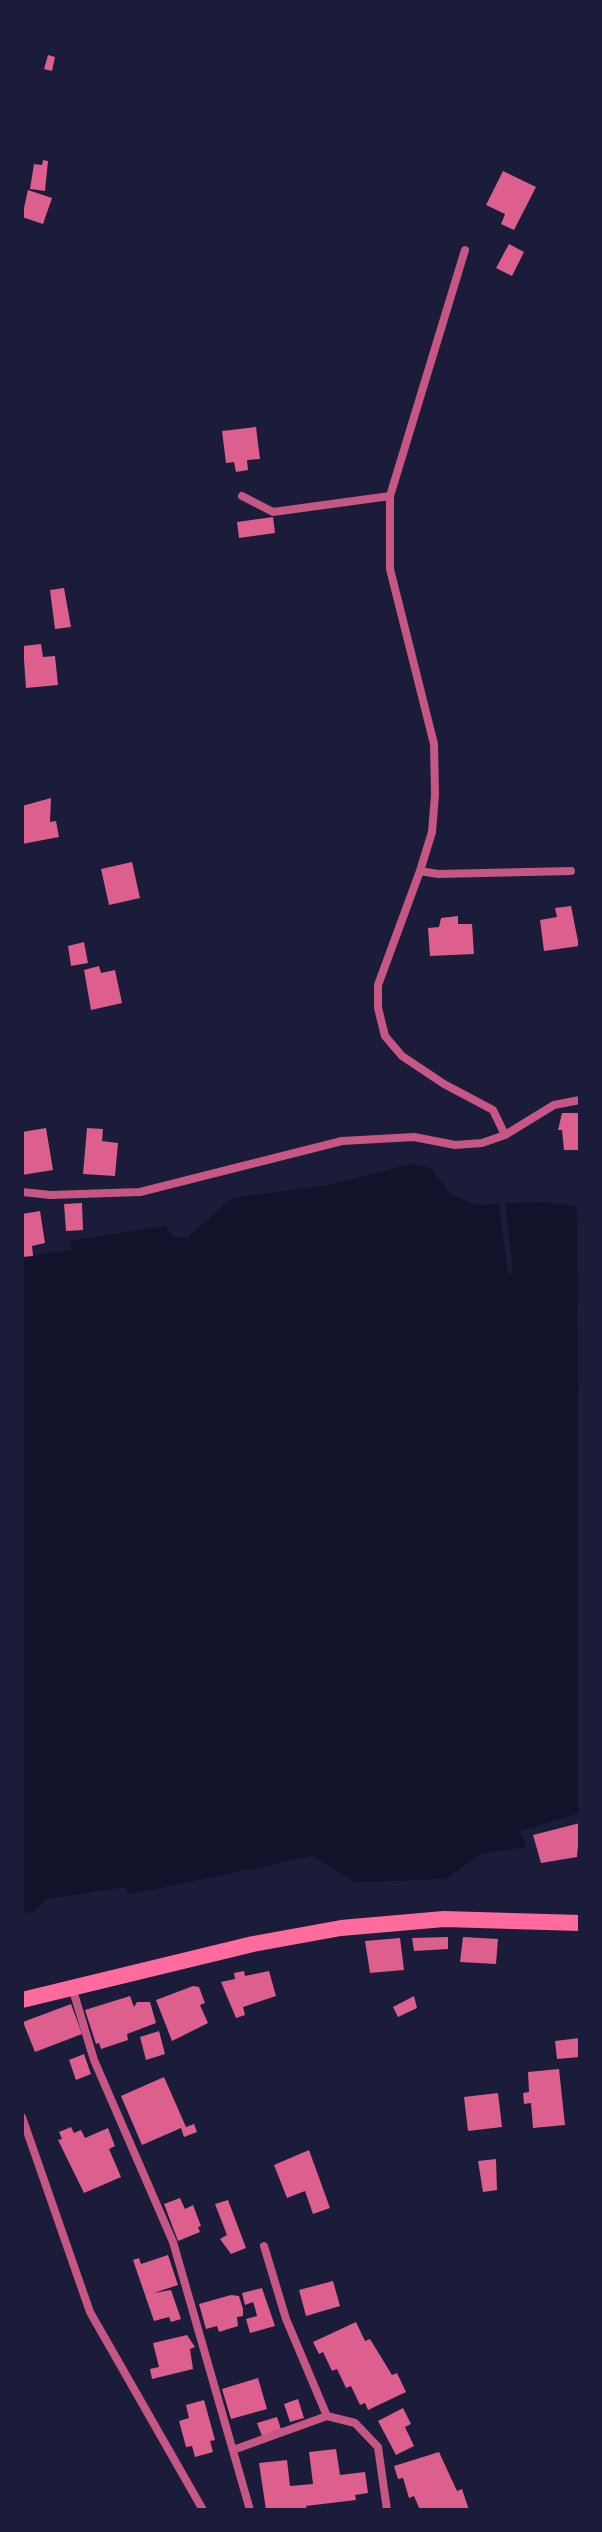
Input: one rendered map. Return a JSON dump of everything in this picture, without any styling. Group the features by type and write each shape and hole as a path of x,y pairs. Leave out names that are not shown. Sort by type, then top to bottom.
{"main road":[{"path":"22,2000 253,1944 341,1928 444,1919 580,1923"}],"street":[{"path":"465,250 390,496 390,569 434,744 432,832 378,985 378,1008 385,1036 402,1056 493,1110 505,1135"},
{"path":"242,496 273,512 390,496"},
{"path":"420,871 438,874 571,871"},
{"path":"22,1192 140,1192 342,1141 414,1137 455,1145 482,1143 505,1135 554,1105 580,1100"},
{"path":"72,1987 94,2060 173,2242 250,2510"},
{"path":"22,2117 90,2312 203,2510"},
{"path":"264,2246 286,2319 327,2416"},
{"path":"233,2450 327,2416 355,2423 378,2447 387,2510"}],"shaded area":[{"path":"410,1164 431,1168 451,1195 477,1205 499,1204 508,1274 513,1273 505,1203 542,1202 577,1206 580,1813 520,1831 526,1847 480,1854 446,1879 355,1882 312,1856 128,1895 126,1887 47,1899 33,1912 22,1913 22,1257 72,1250 70,1241 165,1226 173,1237 188,1237 232,1198 329,1185"}],"building":[{"path":"48,55 55,57 52,71 44,69"},
{"path":"43,160 48,161 45,191 30,189 34,164 42,165"},
{"path":"503,171 536,187 514,230 501,224 505,214 486,205"},
{"path":"28,190 52,198 43,224 22,217"},
{"path":"509,244 524,252 512,276 496,268"},
{"path":"256,427 260,459 247,460 248,470 236,472 234,462 226,463 222,431"},
{"path":"273,517 275,533 239,538 237,522"},
{"path":"64,588 71,627 55,629 50,590"},
{"path":"41,644 43,657 55,656 58,685 26,688 23,646"},
{"path":"51,798 50,822 56,821 59,837 22,844 22,806"},
{"path":"132,862 140,898 109,905 101,869"},
{"path":"571,906 579,946 544,951 540,920 557,917 555,908"},
{"path":"458,916 458,924 472,924 474,954 430,956 428,928 439,927 441,918"},
{"path":"84,942 88,963 71,966 68,946"},
{"path":"99,966 101,973 115,970 122,1003 91,1010 84,970"},
{"path":"562,1113 580,1113 580,1150 564,1150 562,1130 558,1130"},
{"path":"46,1128 53,1170 22,1175 22,1132"},
{"path":"87,1128 103,1129 102,1141 118,1143 115,1176 83,1174"},
{"path":"82,1203 83,1230 66,1231 64,1204"},
{"path":"40,1211 45,1243 32,1246 33,1256 22,1257 22,1214"},
{"path":"580,1823 577,1857 541,1863 533,1835"},
{"path":"448,1937 448,1949 414,1951 412,1938"},
{"path":"463,1937 498,1939 496,1964 460,1962"},
{"path":"400,1938 404,1970 370,1973 365,1941"},
{"path":"244,1971 245,1976 269,1971 276,1996 243,2007 245,2015 236,2018 221,1982 235,1979 234,1973"},
{"path":"193,1986 199,1987 205,2003 200,2005 208,2023 172,2041 156,2000"},
{"path":"130,1996 134,2007 137,2002 150,2002 156,2023 127,2034 128,2040 101,2049 99,2043 96,2044 85,2010"},
{"path":"414,1996 417,2008 398,2017 393,2007"},
{"path":"71,2004 82,2034 35,2052 23,2022"},
{"path":"159,2031 165,2054 146,2060 140,2037"},
{"path":"580,2038 580,2057 557,2059 555,2041"},
{"path":"84,2054 91,2074 76,2080 69,2060"},
{"path":"559,2069 565,2125 533,2128 531,2103 524,2104 523,2093 529,2092 528,2072"},
{"path":"164,2077 186,2127 194,2124 197,2132 184,2137 181,2128 142,2145 121,2096"},
{"path":"498,2093 502,2127 468,2131 464,2097"},
{"path":"71,2127 74,2133 81,2130 85,2138 108,2128 115,2146 109,2149 121,2177 84,2193 58,2140 62,2139 59,2132"},
{"path":"309,2150 330,2208 313,2214 305,2191 287,2198 274,2165"},
{"path":"496,2159 497,2190 483,2192 478,2161"},
{"path":"180,2198 185,2209 193,2205 201,2226 198,2227 200,2232 178,2241 164,2204"},
{"path":"228,2200 246,2248 231,2254 220,2239 227,2235 215,2204"},
{"path":"168,2255 178,2285 154,2293 171,2290 181,2319 171,2322 169,2317 154,2321 133,2260 139,2258 141,2264"},
{"path":"333,2281 340,2306 306,2316 299,2290"},
{"path":"262,2288 275,2326 250,2333 246,2319 257,2316 253,2302 245,2305 242,2293"},
{"path":"231,2295 239,2296 243,2309 243,2316 237,2317 238,2326 219,2332 217,2326 206,2329 199,2304"},
{"path":"356,2322 365,2341 370,2339 392,2375 397,2373 406,2392 368,2410 365,2403 360,2405 351,2386 346,2388 337,2369 332,2371 323,2352 319,2354 313,2342"},
{"path":"187,2335 195,2347 190,2349 193,2369 152,2379 150,2369 159,2367 153,2343"},
{"path":"258,2378 267,2409 231,2419 222,2389"},
{"path":"298,2399 304,2418 290,2422 284,2404"},
{"path":"204,2400 215,2440 210,2441 213,2452 195,2457 192,2446 186,2447 179,2421 189,2418 186,2405"},
{"path":"403,2408 411,2424 405,2427 414,2446 396,2455 378,2421"},
{"path":"277,2417 281,2429 262,2436 257,2423"},
{"path":"336,2449 340,2475 365,2472 368,2493 355,2495 356,2500 306,2506 307,2510 266,2510 259,2463 287,2460 290,2486 313,2484 309,2452"},
{"path":"439,2452 457,2491 462,2489 469,2510 420,2510 414,2496 409,2498 403,2478 398,2479 394,2466"}]}
